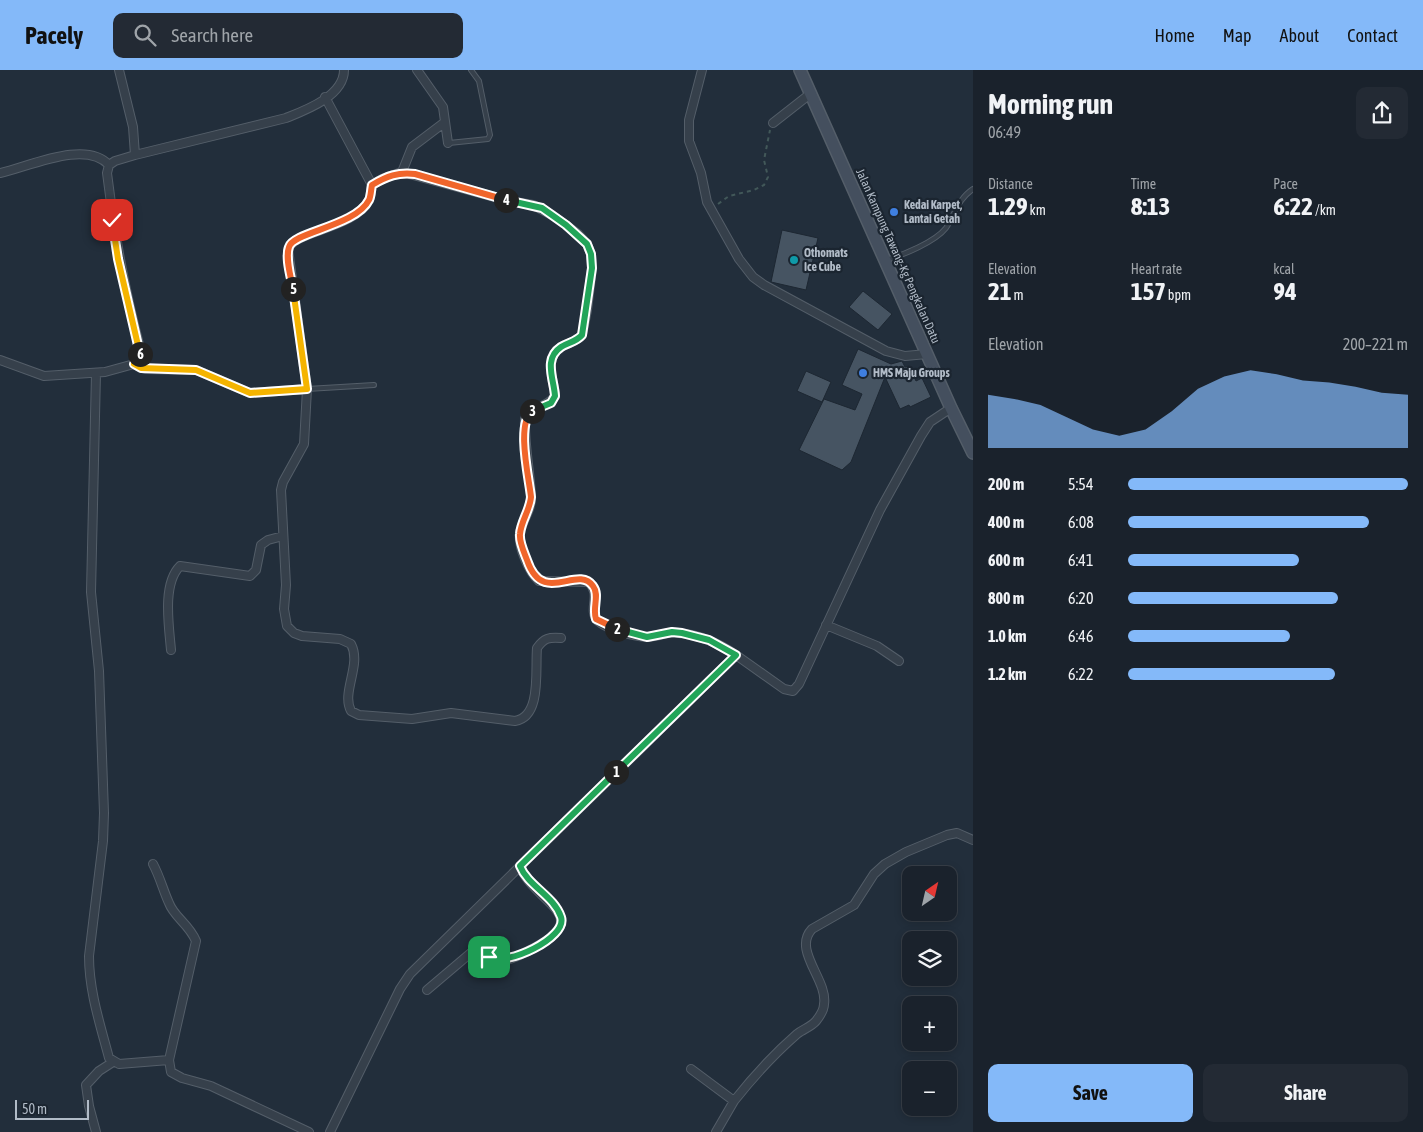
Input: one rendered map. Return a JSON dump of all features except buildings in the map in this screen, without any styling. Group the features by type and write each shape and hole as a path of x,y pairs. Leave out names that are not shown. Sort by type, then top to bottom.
{"street":[{"path":"119,70 134,127 135,155"},
{"path":"134,364 141,352 127,299 115,241 107,172 109,165 115,161 135,155 286,118 307,110 326,97 342,80 344,70"},
{"path":"417,70 443,107 448,144"},
{"path":"702,70 688,120 689,141 701,173 711,209 746,270 764,285 886,351 905,356 927,354"},
{"name":"Jalan Kampung Tawang-Kg Pengkalan Datu","path":"800,70 884,260 973,453"},
{"path":"773,123 810,94"},
{"path":"326,97 372,185 370,199 362,208 347,219 321,231 297,238 288,249 307,389 304,444 281,490 286,585 284,609 287,626 294,633 302,636 340,639 351,644 355,656 348,704 351,711 354,713 412,719 451,713 516,721 523,720 528,717 533,704 537,648 542,640 548,637 561,638"},
{"path":"402,172 412,147 445,122"},
{"path":"0,173 77,154 95,155 109,165"},
{"path":"372,185 382,179 402,172 542,208 578,234 587,244 591,254 591,277 582,335 575,342 563,346 555,352 550,369 555,396 551,403 533,410 525,419 525,452 531,497 530,508 520,534 532,575 539,582 579,580 589,582 594,587 596,594 594,613 596,619 607,626 647,637 672,632 709,640 736,655 784,689 793,691 799,684 880,510 921,436 930,422 951,408"},
{"path":"0,360 44,376 96,373 134,364 145,369 196,370 250,393 307,389"},
{"path":"96,373 90,592 99,671 104,813 89,972 95,1008 109,1058 119,1064 169,1060"},
{"path":"171,650 168,598 173,576 180,566 250,576 256,570 261,545 268,540 283,536"},
{"path":"826,625 877,646 899,661"},
{"path":"330,1132 400,990 410,974 736,655"},
{"path":"716,1132 734,1101 754,1076 798,1034 816,1021 821,1013 824,1004 824,992 805,946 807,934 812,929 854,906 874,874 885,864 906,852 947,835 957,834 973,840"},
{"path":"153,864 160,875 169,905 187,924 196,941 169,1060 171,1072 211,1086 309,1132"},
{"path":"427,990 473,950 479,950 494,960 500,961 533,948 557,932 561,925 561,917 525,877 520,866"},
{"path":"96,1132 86,1086 100,1071 113,1062"},
{"path":"691,1069 734,1101"}],"lane":[{"path":"448,144 488,138 490,135 479,81 471,70"},
{"path":"884,260 903,255 942,233 959,203 973,189"},
{"path":"307,389 374,385"}],"path":[{"path":"711,209 729,196 754,190 764,185 768,176 764,160 773,123"}],"place":[{"name":"Kedai Karpet, Lantai Getah","path":"894,212"},
{"name":"Othomats Ice Cube","path":"794,260"},
{"name":"HMS Maju Groups","path":"863,373"}],"route":[{"path":"112,220 118,259 141,352 134,364 141,368 154,370 186,368 196,370 213,375 244,391 257,394 307,389 288,253 290,244 297,238 321,231 347,219 362,208 370,199 372,185 382,179 402,172 415,174 468,191 533,205 542,208 566,225 587,244 591,254 592,268 582,335 575,342 563,346 555,352 550,369 555,396 551,403 533,410 525,419 525,452 531,497 530,508 520,534 532,575 539,582 579,580 589,582 594,587 596,594 594,613 596,619 607,626 647,637 672,632 682,633 709,640 736,655 520,866 525,877 561,917 561,925 557,932 548,940 517,956 500,961 489,957"}]}
